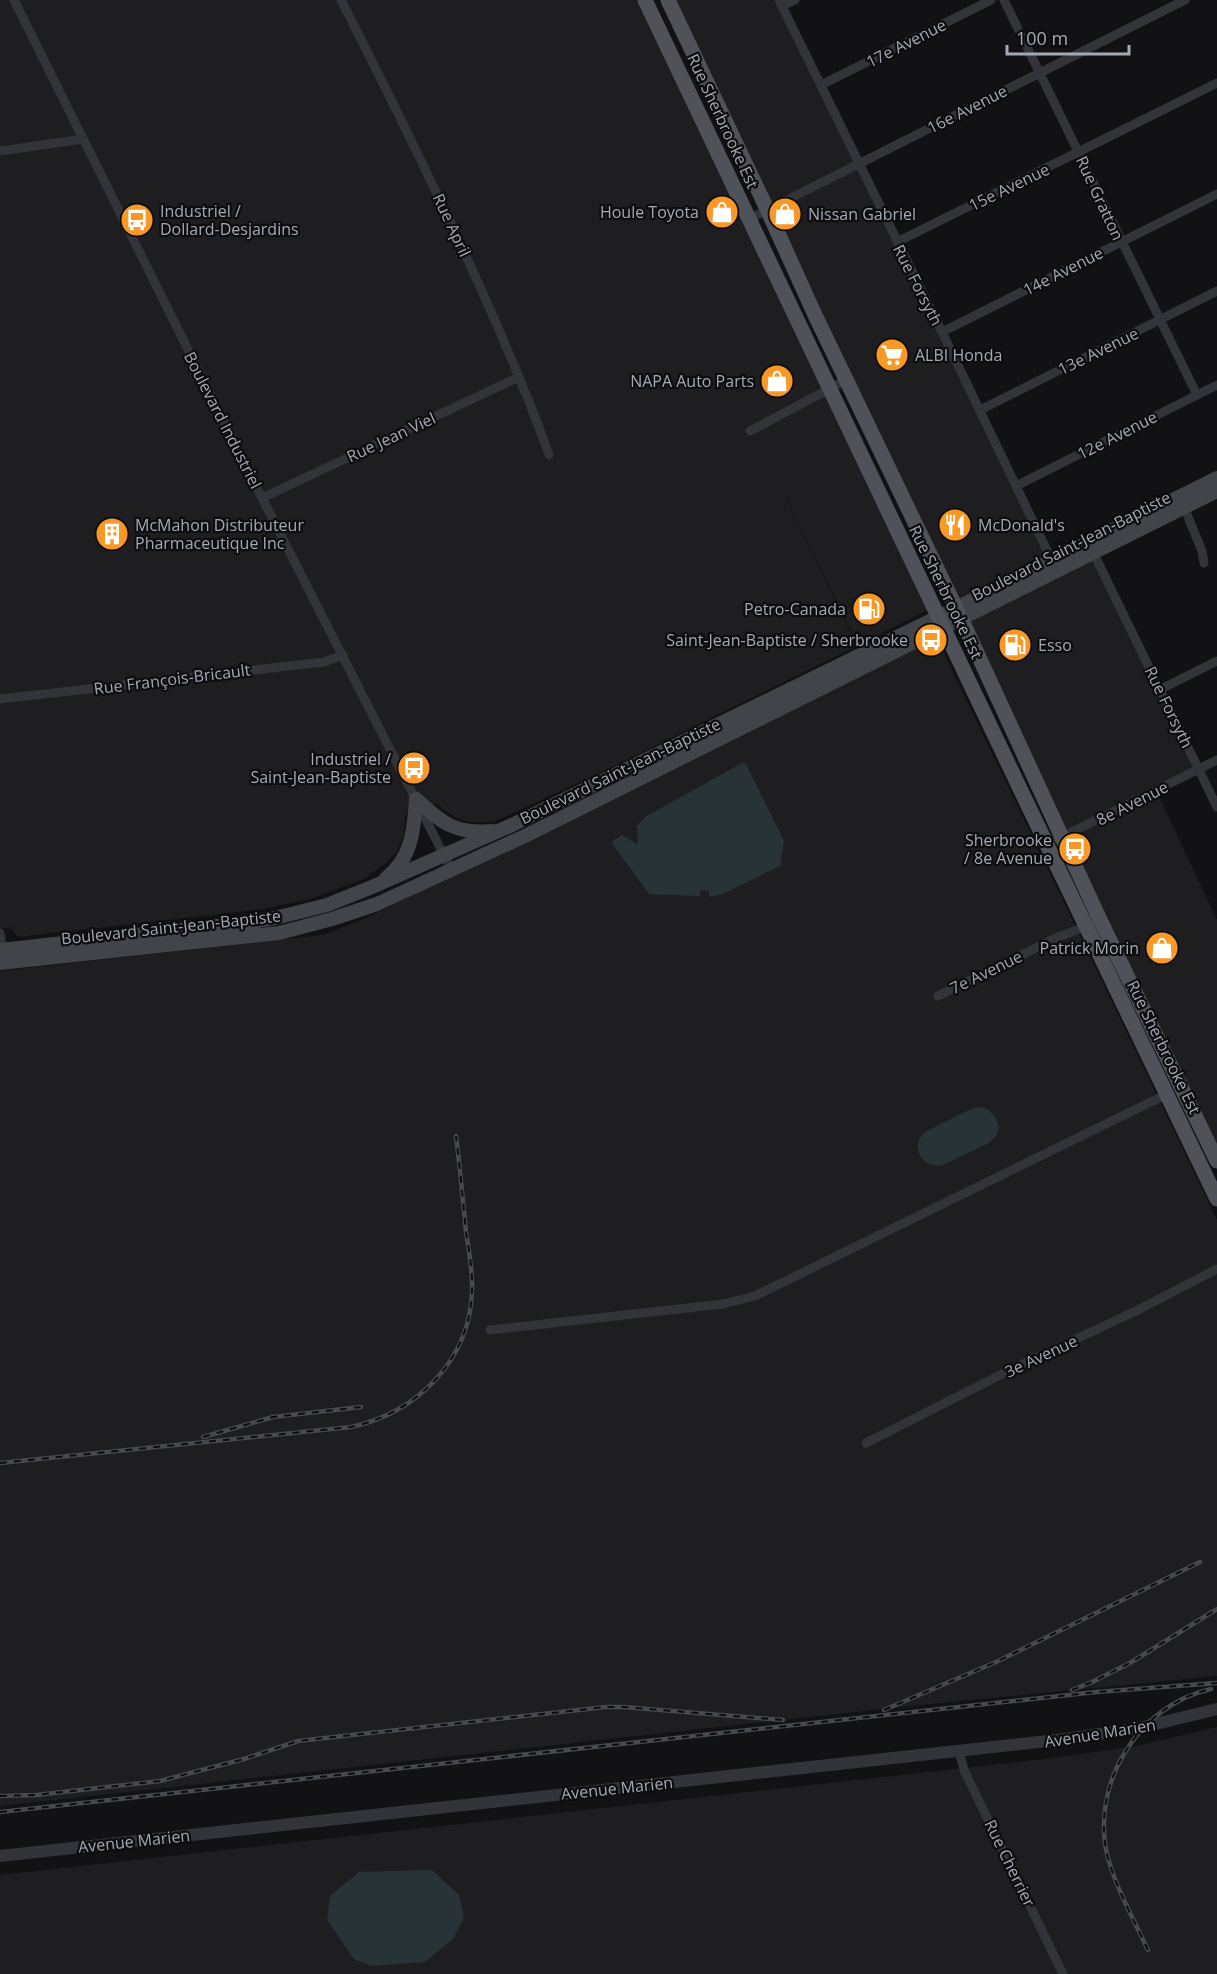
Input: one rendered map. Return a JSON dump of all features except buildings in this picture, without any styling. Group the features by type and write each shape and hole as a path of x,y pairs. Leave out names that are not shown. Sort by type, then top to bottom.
{"main road":[{"name":"Rue Sherbrooke Est","path":"645,0 1046,844 1093,923 1122,965 1217,1161"},
{"name":"Rue Sherbrooke Est","path":"670,3 814,315 1062,837 1109,974 1217,1199"},
{"path":"653,16 670,3"},
{"path":"775,273 792,265"},
{"path":"799,322 814,315"},
{"path":"870,473 886,466"},
{"name":"Boulevard Saint-Jean-Baptiste","path":"2,956 252,922 327,905 795,703 958,614 1182,502 1217,478"},
{"name":"Boulevard Saint-Jean-Baptiste","path":"1182,502 1217,491"},
{"name":"Boulevard Saint-Jean-Baptiste","path":"2,956 279,933 377,904 527,835 618,781 753,707 941,623"},
{"path":"788,690 795,703"},
{"path":"753,707 759,720"},
{"path":"999,745 1016,738"},
{"path":"416,800 449,826 474,832 492,831 512,825"},
{"path":"372,887 397,868 410,848 414,831 416,800"},
{"path":"1109,974 1122,965"},
{"path":"1125,1007 1140,1000"},
{"path":"1167,1094 1182,1086"}],"street":[{"name":"Rue April","path":"341,0 458,237 532,405 549,455"},
{"path":"780,3 795,0"},
{"name":"17e Avenue","path":"821,85 990,0"},
{"name":"Rue Gratton","path":"1005,0 1197,395"},
{"name":"16e Avenue","path":"749,219 1185,0"},
{"name":"Boulevard Industriel","path":"16,1 262,498 452,871"},
{"name":"Rue Forsyth","path":"780,3 1054,566"},
{"name":"15e Avenue","path":"897,242 1217,83"},
{"path":"0,151 83,139"},
{"name":"14e Avenue","path":"942,332 1217,194"},
{"name":"13e Avenue","path":"980,410 1217,291"},
{"name":"Rue Jean Viel","path":"262,498 519,377"},
{"path":"750,431 846,380"},
{"name":"12e Avenue","path":"1016,486 1217,385"},
{"path":"1182,502 1202,551 1204,564"},
{"name":"Rue Forsyth","path":"1091,547 1217,807"},
{"name":"Rue François-Bricault","path":"0,699 324,662 343,655"},
{"path":"1161,689 1217,662"},
{"name":"8e Avenue","path":"1046,844 1217,760"},
{"name":"7e Avenue","path":"938,996 1058,937 1093,923"},
{"path":"0,933 2,956"},
{"path":"490,1330 723,1304 755,1296 1167,1094"},
{"name":"3e Avenue","path":"866,1443 1217,1269"},
{"name":"Avenue Marien","path":"0,1855 1126,1731 1217,1709"},
{"name":"Rue Cherrier","path":"959,1751 964,1770 1064,1974"}],"shaded area":[{"path":"0,0 645,0 934,607 858,645 775,475 857,646 600,773 493,822 471,822 457,818 436,803 405,814 404,835 397,851 385,864 364,879 313,898 264,909 18,937 10,927 0,929"},
{"path":"668,0 779,0 1051,560 1089,542 1199,769 1156,790 1217,920 1217,1161"},
{"path":"935,635 1217,1220 1217,1676 910,1706 0,1806 0,971 322,935 364,919 800,705"},
{"path":"742,763 746,764 784,841 780,866 723,894 709,897 709,891 700,890 700,896 649,894 611,842 622,835 638,845 637,826 645,817"},
{"path":"981,1107 995,1117 999,1128 996,1136 987,1144 942,1165 929,1164 924,1160 918,1150 918,1144 925,1132 973,1108"},
{"path":"1217,1727 1217,1974 0,1974 0,1875 1036,1760 1132,1747"},
{"path":"432,1870 459,1895 464,1917 453,1939 425,1962 371,1966 354,1959 327,1920 330,1896 359,1872"}],"railway":[{"path":"0,1463 351,1427 397,1410 418,1396 436,1380 450,1361 462,1339 469,1316 472,1276 456,1136"},
{"path":"203,1437 273,1417 361,1407"},
{"path":"884,1710 996,1662 1200,1562"},
{"path":"1072,1690 1130,1663 1217,1609"},
{"path":"0,1812 1096,1692 1217,1683"},
{"path":"1148,1950 1121,1893 1108,1858 1104,1830 1106,1803 1113,1777 1125,1752 1141,1730 1161,1712 1185,1698 1211,1689"},
{"path":"0,1796 36,1795 160,1781 244,1759 298,1741 606,1707 783,1720"}],"place":[{"name":"Houle Toyota","path":"722,212"},
{"name":"Nissan Gabriel","path":"785,214"},
{"name":"Industriel / Dollard-Desjardins","path":"137,220"},
{"name":"ALBI Honda","path":"892,355"},
{"name":"NAPA Auto Parts","path":"777,381"},
{"name":"McDonald's","path":"955,525"},
{"name":"McMahon Distributeur Pharmaceutique Inc","path":"112,534"},
{"name":"Petro-Canada","path":"869,609"},
{"name":"Saint-Jean-Baptiste / Sherbrooke","path":"931,640"},
{"name":"Esso","path":"1015,645"},
{"name":"Industriel / Saint-Jean-Baptiste","path":"414,768"},
{"name":"Sherbrooke / 8e Avenue","path":"1075,849"},
{"name":"Patrick Morin","path":"1162,948"}]}
